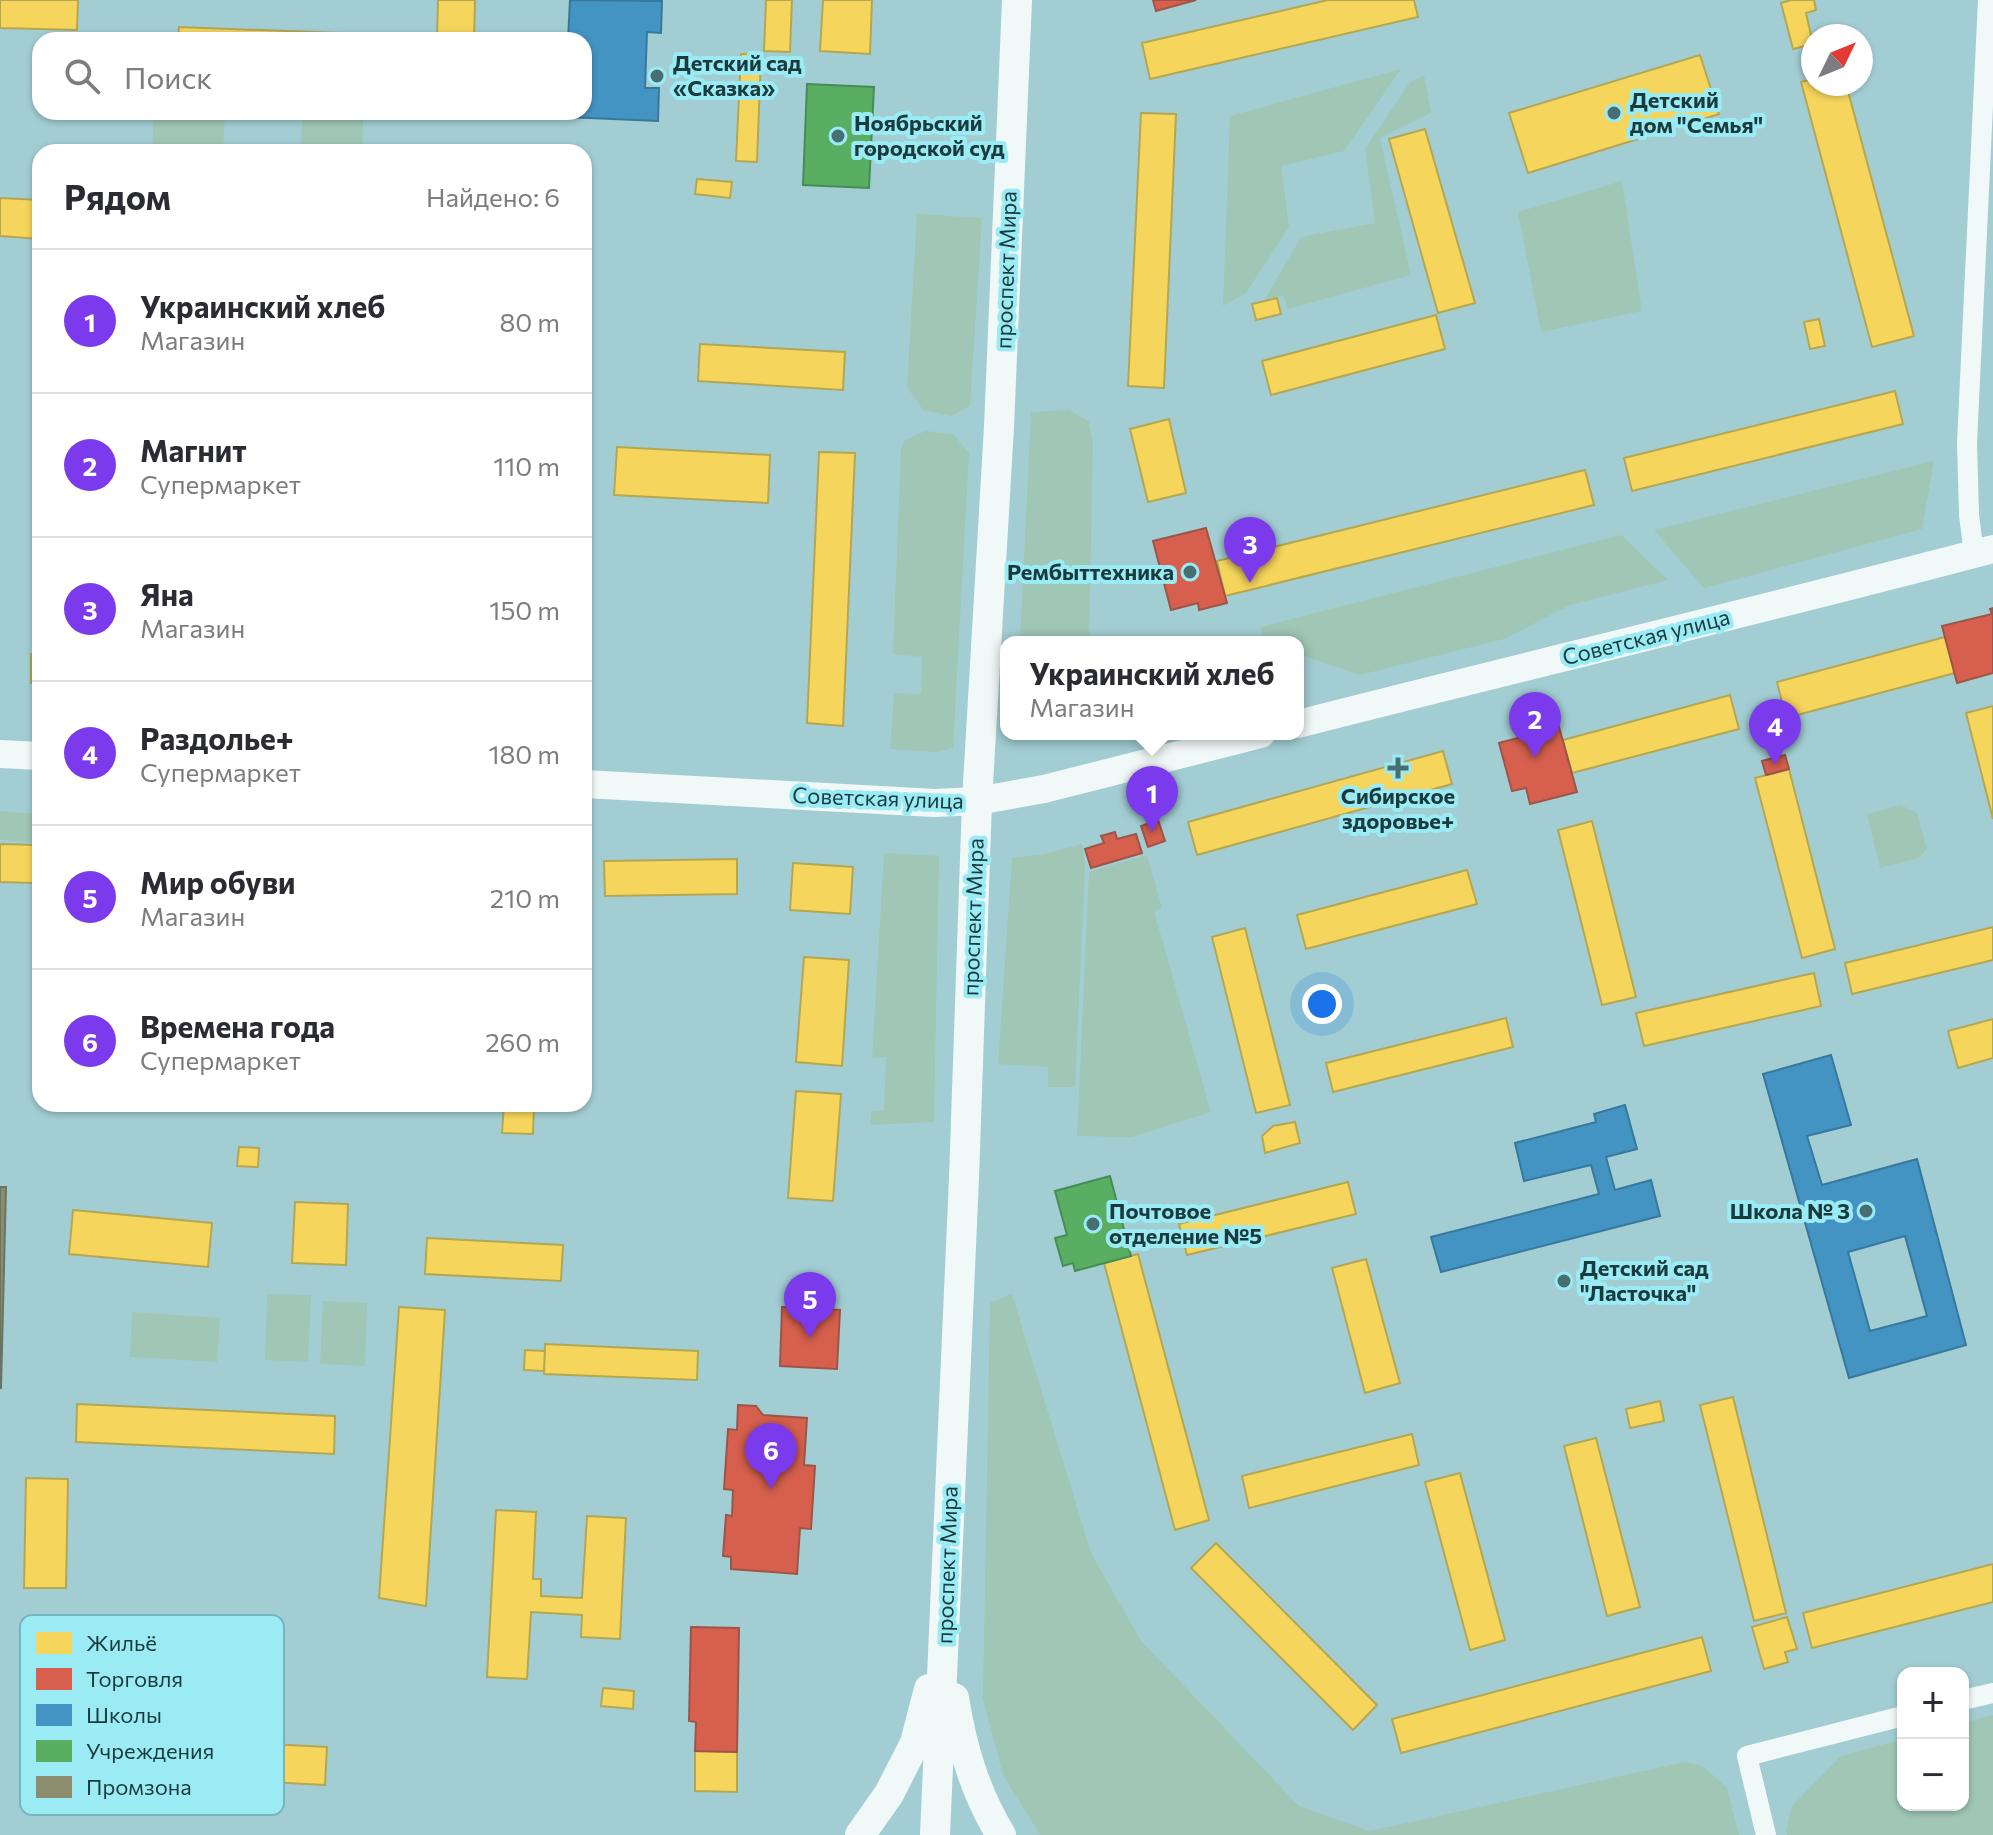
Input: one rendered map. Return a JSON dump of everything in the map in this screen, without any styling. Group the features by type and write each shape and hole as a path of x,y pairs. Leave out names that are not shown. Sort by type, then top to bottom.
{"main road":[{"name":"проспект Мира","path":"935,1835 966,1132 977,801 999,427 1017,0"},
{"name":"Советская улица","path":"1304,722 1983,552"},
{"name":"Советская улица","path":"592,784 935,803 977,801 1044,789 1237,740"},
{"path":"0,754 32,756"},
{"path":"860,1835 889,1794 915,1743 945,1625"},
{"path":"945,1625 961,1741 976,1785 1001,1835"}],"street":[{"path":"1983,552 1969,515 1967,443 1988,0"},
{"path":"1969,1699 1993,1693"},
{"path":"1766,1835 1747,1756 1897,1718"}],"green space":[{"path":"1401,69 1344,151 1281,166 1289,227 1246,293 1223,306 1230,116"},
{"path":"1424,75 1431,113 1380,138 1411,275 1288,309 1283,295 1264,301 1301,237 1375,223 1365,149 1410,82"},
{"path":"154,120 225,120 223,144 152,144"},
{"path":"302,120 363,120 362,144 301,144"},
{"path":"1622,181 1642,311 1541,332 1518,212"},
{"path":"917,214 982,218 970,406 951,416 923,410 907,387"},
{"path":"1069,410 1089,422 1093,444 1089,636 1020,636 1031,412"},
{"path":"925,431 953,434 969,453 953,748 936,752 890,749 894,693 921,694 922,657 893,654 901,449 904,441"},
{"path":"1934,461 1922,529 1704,588 1654,530"},
{"path":"1621,535 1668,580 1570,605 1504,639 1360,675 1304,656 1304,636 1263,636 1260,627"},
{"path":"1901,805 1917,813 1927,849 1919,858 1880,868 1867,814"},
{"path":"0,811 32,814 32,842 0,840"},
{"path":"1082,844 1085,868 1075,1087 1048,1087 1048,1067 998,1064 1012,858"},
{"path":"884,853 939,856 934,1122 871,1125 871,1111 884,1110 886,1057 872,1058"},
{"path":"1147,855 1162,908 1154,911 1211,1112 1132,1137 1077,1136 1089,872"},
{"path":"267,1294 311,1295 308,1362 265,1360"},
{"path":"1012,1294 1091,1553 1141,1641 1299,1806 1370,1831 1685,1762 1703,1766 1727,1788 1739,1835 1040,1835 1003,1775 983,1699 990,1303"},
{"path":"323,1301 367,1303 365,1366 320,1364"},
{"path":"132,1312 220,1318 217,1362 130,1357"},
{"path":"1993,1715 1993,1835 1787,1835 1792,1806 1841,1756 1897,1741 1897,1811 1969,1811 1969,1721"}],"building: Жильё":[{"path":"0,0 78,0 77,30 0,28"},
{"path":"438,0 475,0 474,32 437,32"},
{"path":"766,0 792,0 790,52 764,51"},
{"path":"823,0 872,0 870,54 820,51"},
{"path":"1328,0 1414,0 1418,17 1150,79 1142,43"},
{"path":"1814,0 1816,10 1806,13 1808,24 1801,24 1801,47 1793,49 1781,3"},
{"path":"179,27 312,32 179,32"},
{"path":"741,54 761,54 757,162 736,161"},
{"name":"Детский дом \"Семья\"","path":"1700,55 1719,114 1528,173 1509,113"},
{"path":"1805,96 1849,96 1914,336 1872,347"},
{"path":"1141,113 1176,114 1164,388 1128,386"},
{"path":"1425,129 1475,303 1438,313 1389,139"},
{"path":"697,179 732,182 730,198 695,194"},
{"path":"0,198 32,200 32,238 0,236"},
{"path":"1277,298 1281,314 1256,320 1252,304"},
{"path":"1436,315 1445,349 1271,395 1262,361"},
{"path":"1819,319 1825,346 1810,349 1804,322"},
{"path":"700,344 845,352 843,390 698,381"},
{"path":"1895,391 1903,424 1632,491 1624,458"},
{"path":"1169,419 1186,493 1148,502 1130,429"},
{"path":"617,447 770,455 768,503 614,495"},
{"path":"819,452 855,453 843,726 807,723"},
{"path":"1585,470 1594,505 1225,596 1217,561"},
{"path":"1945,637 1955,673 1786,718 1777,682"},
{"path":"1730,695 1739,729 1572,773 1563,740"},
{"path":"1993,706 1993,819 1966,713"},
{"path":"1443,751 1452,784 1197,855 1188,822"},
{"path":"1789,769 1835,949 1802,958 1755,778"},
{"path":"1592,821 1636,997 1602,1005 1558,830"},
{"path":"0,844 32,845 32,883 0,882"},
{"path":"737,859 737,894 605,896 604,861"},
{"path":"793,863 853,867 850,914 790,910"},
{"path":"1467,870 1477,904 1306,949 1297,915"},
{"path":"1993,927 1993,960 1852,994 1845,963"},
{"path":"1245,928 1290,1105 1256,1113 1212,937"},
{"path":"804,957 849,960 842,1066 796,1062"},
{"path":"1814,973 1821,1006 1644,1046 1636,1013"},
{"path":"1506,1018 1513,1047 1333,1092 1326,1063"},
{"path":"1993,1019 1993,1058 1958,1068 1948,1031"},
{"path":"796,1091 841,1094 833,1201 788,1198"},
{"path":"503,1112 534,1112 533,1134 502,1133"},
{"path":"1295,1122 1300,1143 1265,1153 1262,1136 1273,1126"},
{"path":"239,1147 259,1148 258,1167 237,1166"},
{"path":"1348,1182 1356,1214 1187,1255 1179,1224"},
{"path":"295,1202 348,1204 346,1265 292,1263"},
{"path":"73,1210 212,1223 208,1267 69,1254"},
{"path":"427,1238 563,1245 561,1281 425,1274"},
{"path":"1138,1254 1209,1520 1175,1530 1104,1263"},
{"path":"1366,1259 1400,1383 1365,1393 1332,1268"},
{"path":"399,1307 445,1310 426,1606 379,1598"},
{"path":"545,1344 698,1351 697,1380 544,1374"},
{"path":"525,1350 545,1351 544,1371 524,1370"},
{"path":"1733,1397 1786,1613 1754,1621 1700,1405"},
{"path":"1660,1401 1664,1421 1630,1428 1626,1409"},
{"path":"77,1404 335,1416 334,1454 76,1442"},
{"path":"1412,1434 1419,1465 1249,1508 1242,1476"},
{"path":"1596,1438 1640,1607 1607,1616 1564,1446"},
{"path":"1460,1473 1505,1640 1470,1650 1425,1482"},
{"path":"26,1478 68,1479 66,1588 24,1588"},
{"path":"496,1510 536,1512 533,1579 541,1579 541,1596 582,1598 587,1516 626,1518 620,1639 581,1637 582,1615 531,1612 527,1679 487,1677"},
{"path":"1216,1543 1377,1705 1353,1730 1191,1568"},
{"path":"1993,1564 1993,1602 1812,1648 1803,1613"},
{"path":"1787,1617 1797,1649 1785,1652 1788,1662 1764,1669 1752,1627"},
{"path":"1702,1637 1711,1671 1401,1753 1392,1719"},
{"path":"603,1688 634,1691 633,1709 601,1706"},
{"path":"284,1745 327,1747 325,1785 284,1783"},
{"path":"695,1751 737,1752 737,1792 695,1791"}],"building: Торговля":[{"path":"1153,0 1196,0 1156,11"},
{"name":"Рембыттехника","path":"1206,528 1227,603 1199,610 1198,603 1171,610 1153,541"},
{"path":"1993,608 1993,673 1957,683 1942,626 1992,614 1990,609"},
{"path":"1559,727 1577,792 1530,804 1526,788 1512,791 1499,743"},
{"path":"1785,755 1789,769 1766,775 1762,761"},
{"path":"1158,820 1165,841 1148,847 1141,826"},
{"path":"1115,832 1117,839 1136,834 1142,853 1091,868 1085,849 1104,843 1101,836"},
{"path":"782,1307 840,1310 837,1369 780,1366"},
{"path":"738,1405 756,1406 763,1415 807,1418 804,1465 815,1466 811,1529 800,1528 797,1574 731,1569 731,1557 723,1556 726,1515 732,1516 733,1490 724,1489 728,1429 737,1430"},
{"path":"691,1627 739,1628 737,1752 695,1751 696,1722 689,1721"}],"building: Школы":[{"path":"570,0 662,1 661,33 647,32 645,88 659,88 658,121 592,118 592,32 568,32"},
{"name":"Школа № 3","path":"1831,1055 1851,1125 1807,1136 1822,1185 1917,1159 1966,1345 1849,1378 1763,1074","holes":["1905,1236 1927,1316 1870,1331 1848,1252"]},
{"path":"1625,1105 1637,1149 1606,1157 1615,1190 1651,1180 1660,1216 1441,1272 1431,1237 1599,1194 1591,1165 1524,1181 1515,1143 1596,1122 1594,1114"}],"building: Учреждения":[{"name":"Ноябрьский городской суд","path":"807,84 874,87 869,188 803,185"},
{"path":"1110,1176 1131,1256 1075,1271 1073,1263 1063,1266 1055,1238 1067,1235 1055,1191"}],"building: Промзона":[{"path":"0,1187 6,1187 1,1388 0,1388"}],"place":[{"name":"Детский сад «Сказка»","path":"657,76"},
{"name":"Детский дом \"Семья\"","path":"1614,113"},
{"name":"Ноябрьский городской суд","path":"838,136"},
{"name":"Рембыттехника","path":"1190,572"},
{"name":"Яна","path":"1250,583"},
{"name":"Магнит","path":"1535,758"},
{"name":"Раздолье+","path":"1775,765"},
{"name":"Сибирское здоровье+","path":"1398,768"},
{"name":"Украинский хлеб","path":"1152,832"},
{"name":"Школа № 3","path":"1866,1211"},
{"name":"Почтовое отделение №5","path":"1093,1224"},
{"name":"Детский сад \"Ласточка\"","path":"1564,1281"},
{"name":"Мир обуви","path":"810,1338"},
{"name":"Времена года","path":"771,1489"}]}
